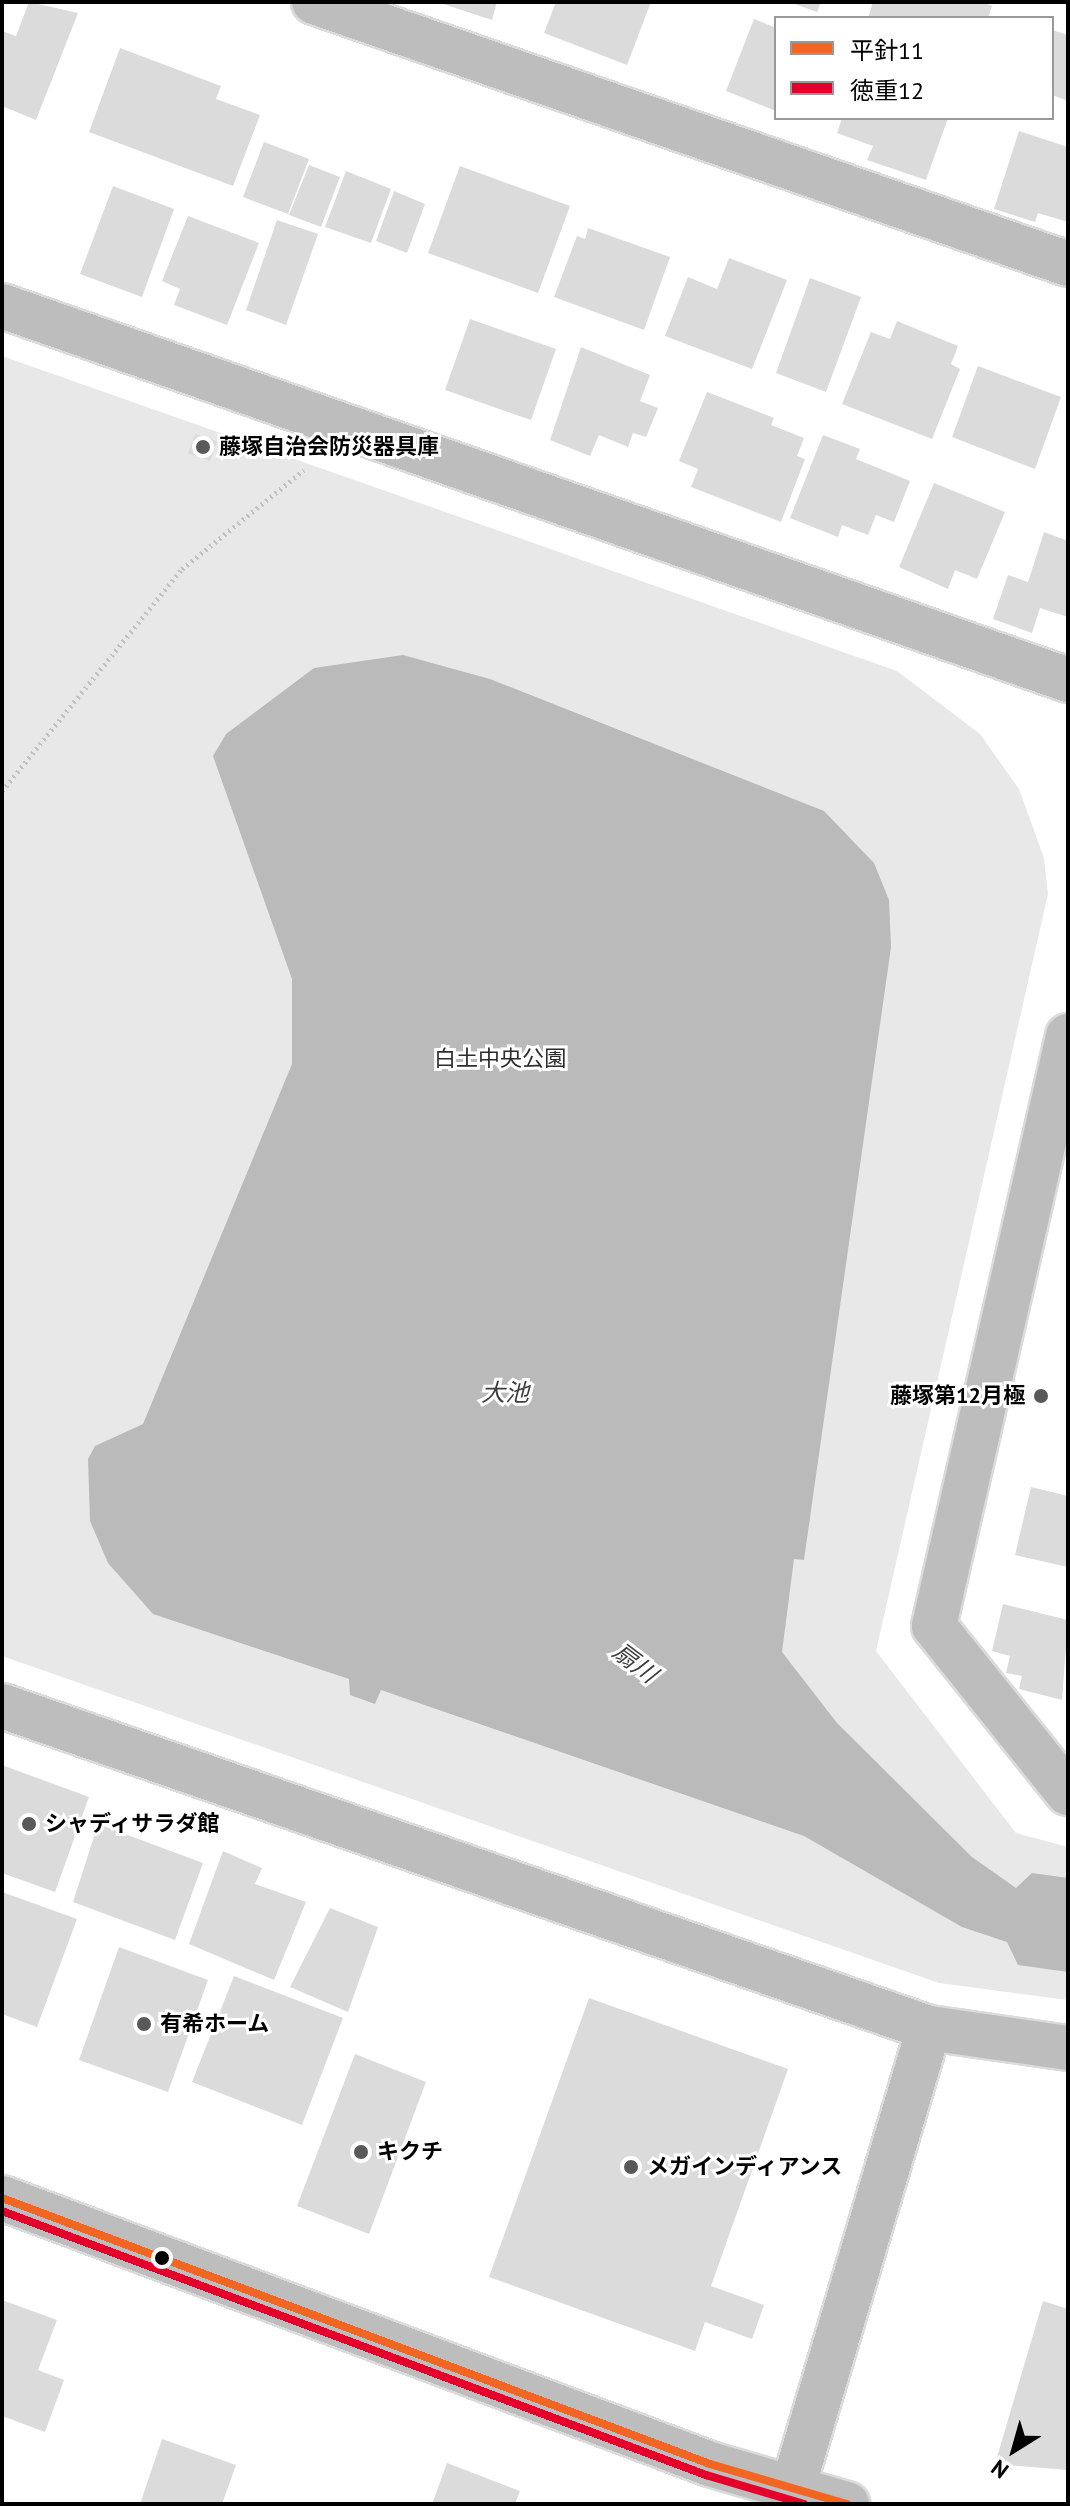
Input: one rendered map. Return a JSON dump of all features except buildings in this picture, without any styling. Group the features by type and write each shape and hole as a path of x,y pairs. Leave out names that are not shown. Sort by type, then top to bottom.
{"street":[{"path":"314,2 1068,264"},
{"path":"2,306 1068,680"},
{"path":"1068,1036 934,1626 1068,1793"},
{"path":"2,1706 929,2028 1068,2048"},
{"path":"790,2497 929,2028"},
{"path":"2,2198 710,2464 790,2497 847,2504"}],"path":[{"path":"2,791 182,569 312,465"}],"green space":[{"name":"白土中央公園","path":"2,356 897,671 980,734 1019,789 1044,858 1048,894 876,1651 1016,1833 1068,1847 1068,2000 939,1983 2,1656"}],"water":[{"name":"大池","path":"403,655 490,679 824,811 874,863 889,900 891,947 804,1560 794,1559 782,1652 837,1723 972,1857 1016,1888 1032,1873 1068,1878 1068,1972 1018,1965 1007,1942 962,1927 804,1836 381,1690 375,1704 350,1695 349,1679 153,1614 108,1563 90,1521 88,1459 95,1446 143,1424 292,1064 292,979 213,756 226,734 314,668"}],"transit line":[{"name":"平針11","path":"2,2198 710,2464 847,2504"},
{"name":"徳重12","path":"2,2211 706,2475 804,2504"}],"place":[{"name":"藤塚自治会防災器具庫","path":"203,447"},
{"name":"藤塚第12月極","path":"1041,1396"},
{"name":"シャディサラダ館","path":"29,1824"},
{"name":"有希ホーム","path":"144,2024"},
{"name":"キクチ","path":"361,2152"},
{"name":"メガインディアンス","path":"631,2167"}],"water label":[{"name":"扇川","path":"635,1663"}]}
